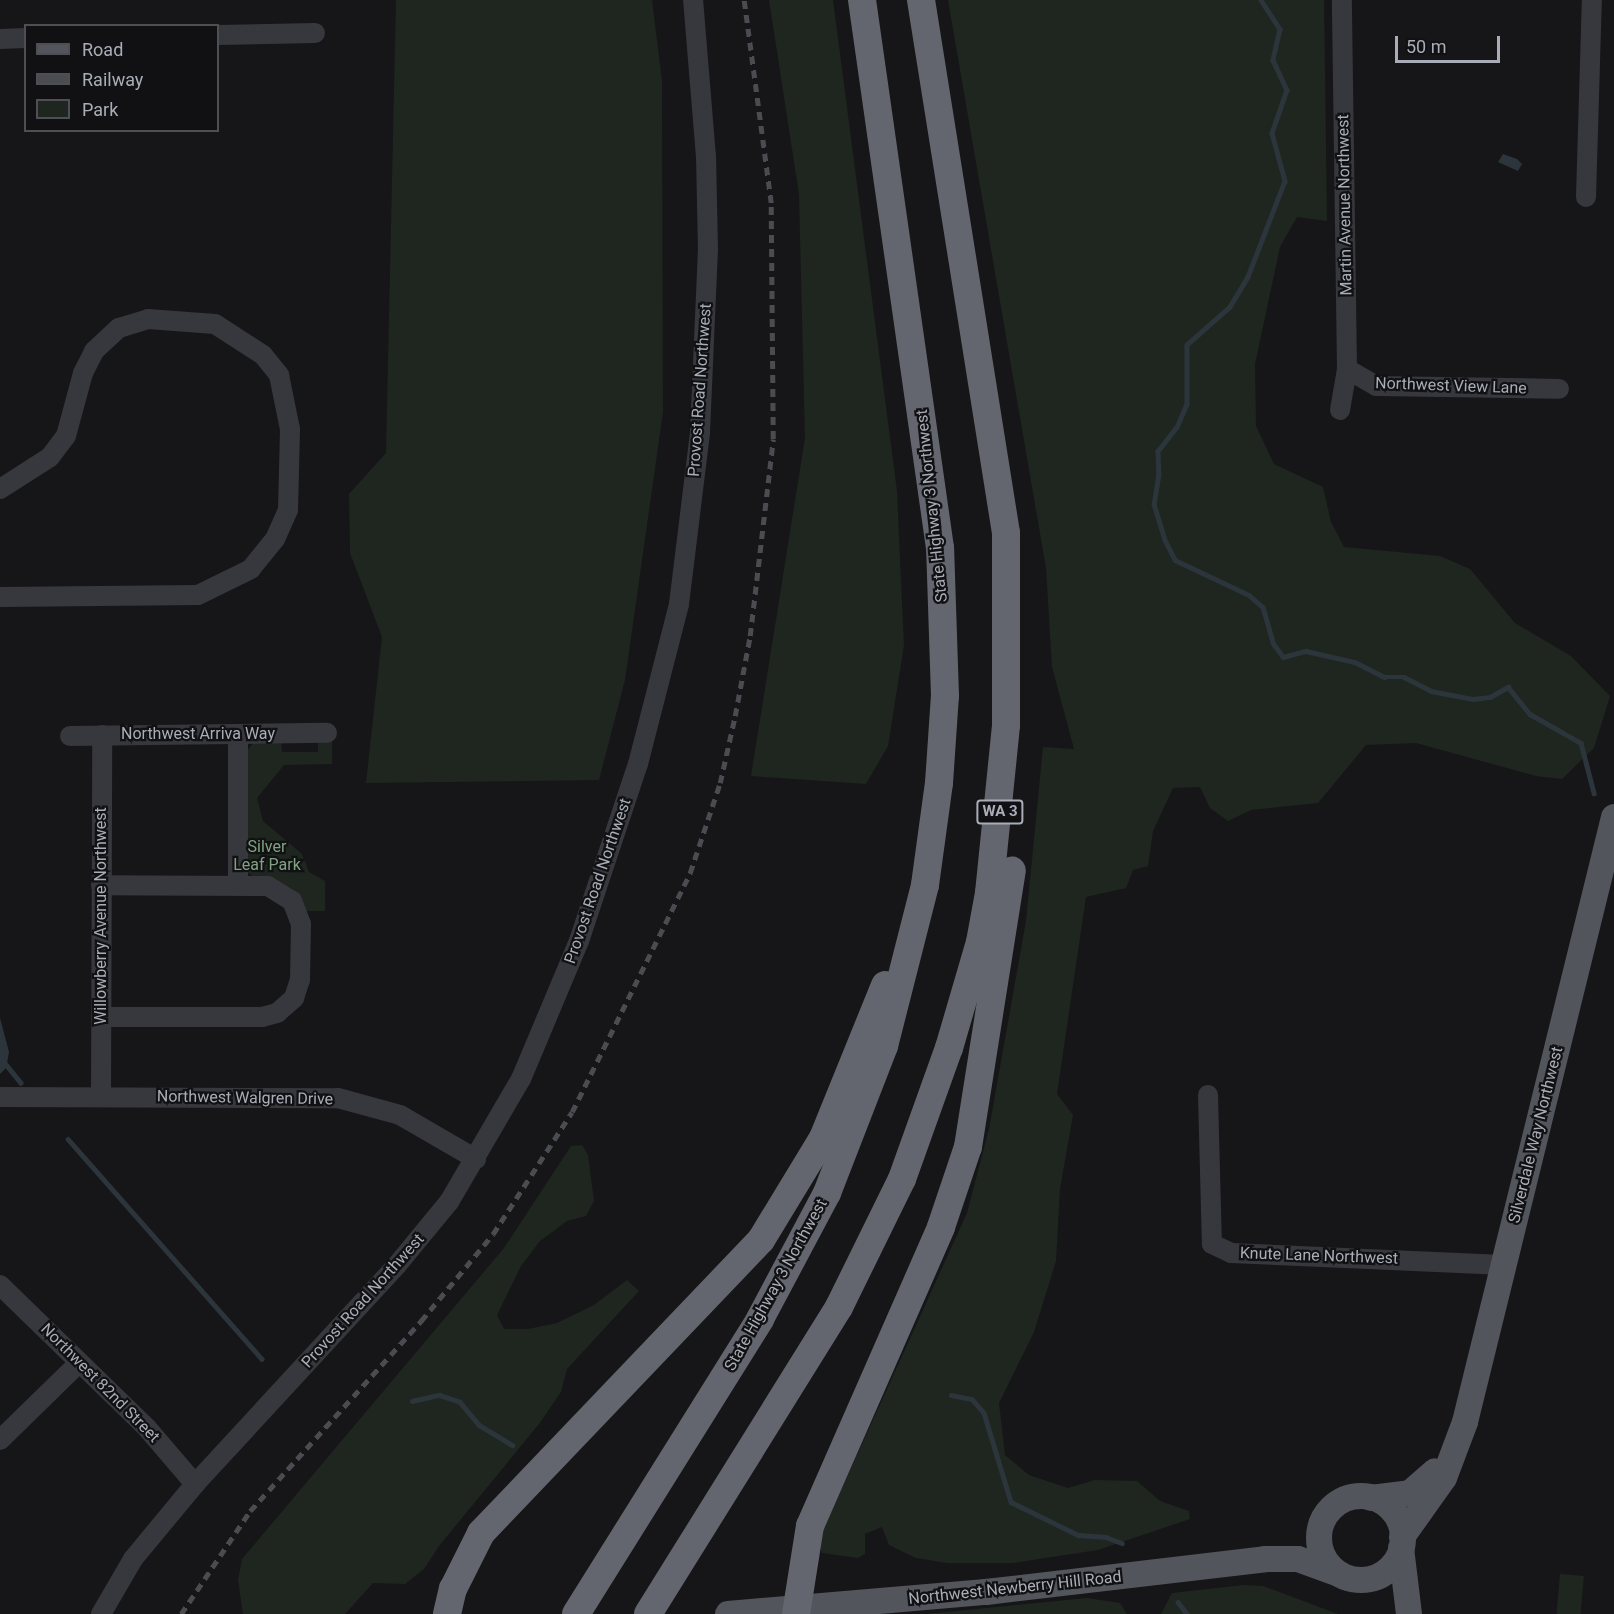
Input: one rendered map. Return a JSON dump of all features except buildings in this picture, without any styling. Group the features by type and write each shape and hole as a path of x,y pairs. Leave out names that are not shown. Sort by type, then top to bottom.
{"highway":[{"name":"State Highway 3 Northwest","path":"576,1614 766,1309 827,1193 884,1046 925,885 942,740 943,589 934,494 862,0"},
{"name":"WA 3","path":"648,1614 851,1283 902,1179 949,1048 980,942 996,843 1006,725 1006,533 921,0"},
{"path":"797,1611 810,1526 941,1227 974,1120 1013,861 1024,734 1024,652 1006,533"},
{"path":"447,1614 453,1589 481,1533 738,1266 795,1189 827,1129 925,885"}],"main road":[{"name":"Silverdale Way Northwest","path":"1402,1542 1444,1478 1455,1452 1504,1265 1614,817"},
{"path":"1402,1542 1385,1572 1351,1577 1321,1551 1319,1533 1325,1517 1345,1500 1393,1498 1416,1489 1455,1452"},
{"path":"1371,1498 1393,1512 1402,1542 1409,1611"},
{"name":"Northwest Newberry Hill Road","path":"1265,1559 1313,1534 1325,1517"},
{"name":"Northwest Newberry Hill Road","path":"728,1614 797,1611 1020,1589 1265,1559 1298,1559 1351,1577 1389,1586 1409,1611"}],"street":[{"name":"Provost Road Northwest","path":"101,1614 133,1559 195,1484 398,1265 449,1202 521,1079 579,941 638,764 679,604 700,432 708,250 706,157 693,0"},
{"name":"Martin Avenue Northwest","path":"1340,410 1347,369 1342,0"},
{"path":"1586,197 1592,0"},
{"path":"219,35 315,33"},
{"path":"0,39 24,38"},
{"path":"0,489 50,457 66,436 83,373 94,351 119,328 148,319 184,319 215,324 263,355 279,375 290,429 288,510 275,539 251,569 198,595 0,597"},
{"name":"Northwest View Lane","path":"1347,369 1376,386 1559,389"},
{"path":"238,734 238,884"},
{"name":"Northwest Arriva Way","path":"70,736 327,734"},
{"name":"Willowberry Avenue Northwest","path":"101,1097 102,735"},
{"path":"101,885 238,884 278,889 298,909 300,980 296,994 284,1009 262,1017 101,1017"},
{"name":"Knute Lane Northwest","path":"1208,1095 1212,1244 1231,1253 1504,1265"},
{"name":"Northwest Walgren Drive","path":"0,1097 338,1098 399,1116 476,1159"},
{"name":"Northwest 82nd Street","path":"0,1285 147,1428 195,1484"},
{"path":"0,1440 79,1363"}],"green space":[{"path":"396,0 652,0 662,81 663,412 625,680 599,780 366,783 382,637 350,553 349,494 386,453"},
{"path":"769,0 833,0 897,491 904,645 888,746 866,784 751,776 805,438 799,194"},
{"path":"948,0 1324,0 1327,221 1297,217 1280,247 1255,364 1256,426 1274,464 1323,487 1331,522 1344,547 1440,556 1470,569 1515,623 1571,656 1610,696 1594,748 1562,779 1536,776 1416,743 1366,745 1318,803 1251,810 1228,821 1210,808 1200,787 1173,788 1153,831 1148,866 1133,870 1126,888 1086,897 1057,1094 1073,1115 1060,1189 1056,1261 1034,1332 999,1403 1005,1455 1029,1475 1068,1488 1095,1480 1137,1481 1160,1501 1189,1511 1190,1519 1098,1550 1013,1563 947,1563 916,1558 889,1545 882,1527 865,1534 865,1554 858,1558 822,1553 818,1541 967,1213 989,1129 1026,921 1043,747 1074,749 1052,667 1046,568"},
{"name":"Silver Leaf Park","path":"281,740 282,752 318,752 318,740 332,740 332,764 284,765 257,798 263,821 302,854 309,872 325,881 325,911 307,911 248,873 247,751 254,742"},
{"path":"582,1145 588,1155 594,1201 586,1216 567,1221 540,1241 521,1266 497,1315 504,1329 528,1329 557,1323 594,1305 627,1280 639,1291 567,1369 561,1392 539,1424 439,1546 424,1569 405,1584 373,1583 345,1614 243,1614 238,1580 242,1559 504,1248 571,1146"},
{"path":"1560,1574 1584,1576 1581,1614 1557,1614"},
{"path":"1244,1585 1263,1586 1338,1614 1161,1614 1172,1593"},
{"path":"1087,1598 1120,1603 1127,1614 926,1614"}],"shaded area":[{"path":"1503,154 1517,159 1522,164 1518,171 1498,162"},
{"path":"0,1018 9,1052 6,1068 0,1074"}],"waterway":[{"path":"1261,0 1280,29 1273,60 1287,90 1272,133 1285,181 1248,277 1230,307 1187,345 1187,404 1177,427 1158,451 1159,474 1154,504 1165,540 1175,560 1249,595 1263,607 1273,643 1283,657 1306,651 1355,662 1384,677 1404,677 1431,691 1473,699 1490,697 1508,687 1530,714 1581,743 1594,793"},
{"path":"0,1057 21,1083"},
{"path":"68,1139 262,1359"},
{"path":"412,1401 439,1395 460,1402 479,1425 512,1445"},
{"path":"951,1395 972,1399 984,1413 1011,1502 1078,1535 1106,1537 1122,1543"},
{"path":"1178,1602 1187,1614"}],"railway":[{"path":"181,1614 250,1511 421,1321 493,1234 572,1112 690,873 720,783 735,716 750,636 773,439 771,203 744,0"}]}
